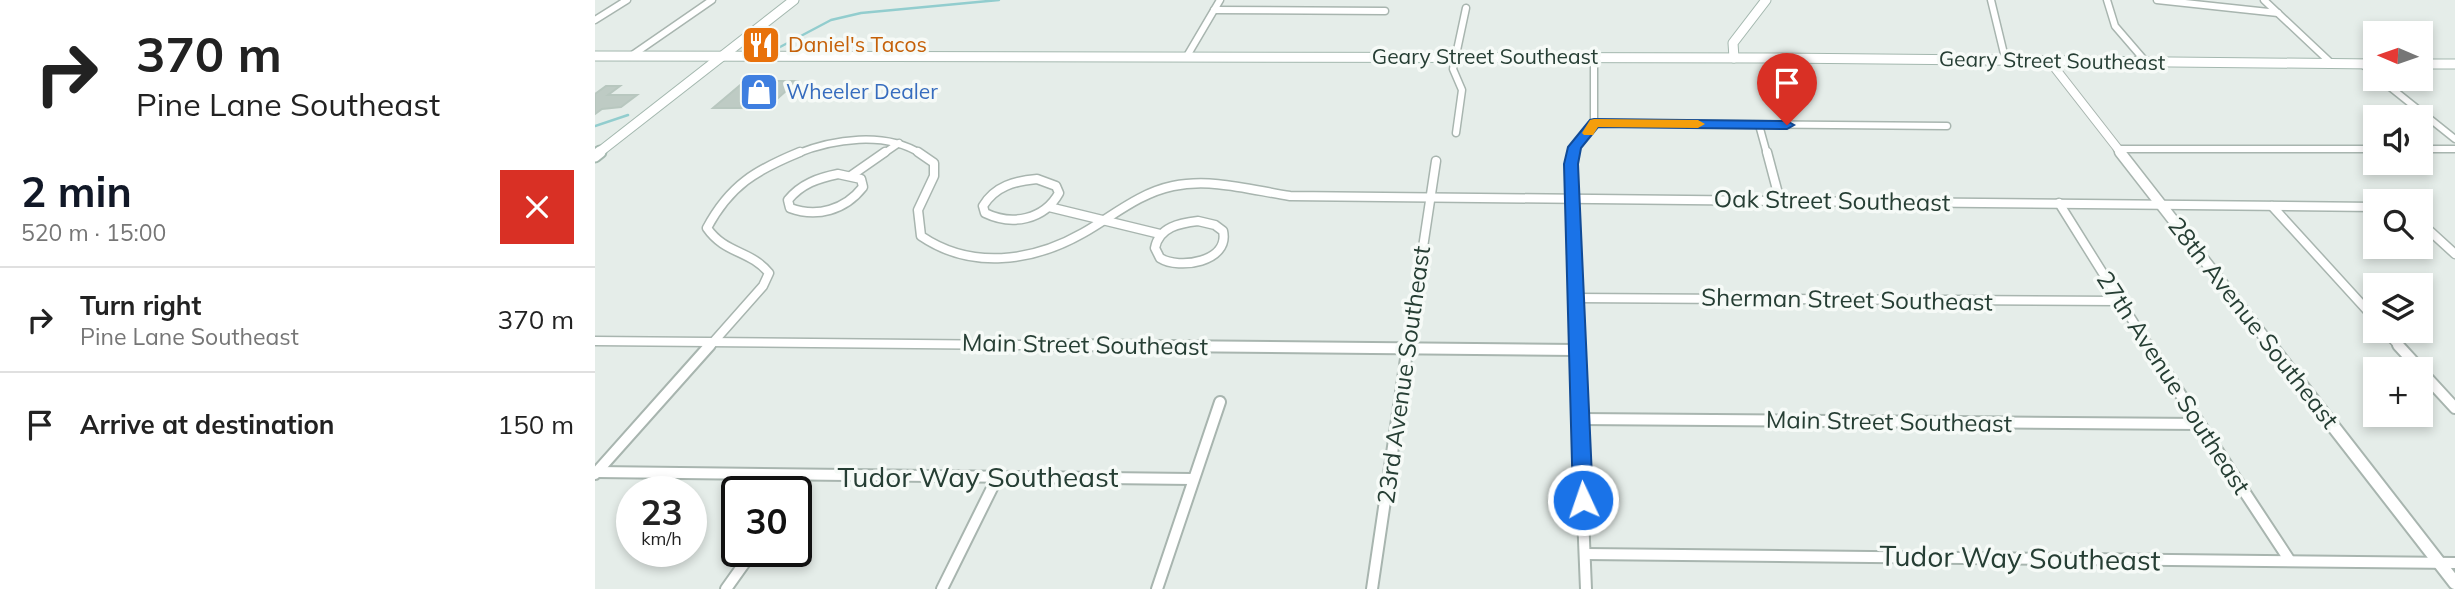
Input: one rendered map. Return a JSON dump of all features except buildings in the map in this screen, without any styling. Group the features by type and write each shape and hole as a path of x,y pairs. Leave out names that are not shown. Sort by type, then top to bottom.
{"main road":[{"path":"595,156 794,0"},
{"path":"1734,58 1733,43 1766,0"},
{"name":"Geary Street Southeast","path":"595,56 1734,58 2362,64"},
{"path":"2433,64 2455,64"}],"street":[{"path":"595,20 627,0"},
{"path":"631,56 712,0"},
{"path":"1187,56 1220,0"},
{"path":"1991,0 2005,62"},
{"path":"2107,0 2110,19 2117,31 2146,62"},
{"path":"2157,0 2278,13"},
{"path":"2264,0 2331,63"},
{"path":"1456,133 1462,90 1453,69 1466,8"},
{"path":"1214,10 1385,11"},
{"path":"1586,589 1571,156 1574,147 1594,123 1594,58"},
{"name":"28th Avenue Southeast","path":"2051,62 2455,583"},
{"path":"2396,91 2455,139"},
{"path":"1594,123 1947,125"},
{"path":"1759,125 1780,201"},
{"path":"596,473 752,299 769,273 758,258 730,251 713,239 707,228 711,215 722,199 745,180 777,161 796,154 854,141 899,143"},
{"path":"852,175 861,180 863,187 858,195 846,204 813,213 798,212 790,208 788,200 806,184 822,177 852,175 899,143"},
{"name":"Oak Street Southeast","path":"899,143 924,152 934,163 934,176 918,210 921,236 944,251 975,258 1019,255 1060,244 1083,233 1135,199 1157,190 1200,182 1226,183 1290,196 2363,206"},
{"path":"2117,149 2363,149"},
{"path":"2433,149 2455,149"},
{"name":"23rd Avenue Southeast","path":"1372,589 1436,161"},
{"path":"1049,207 1056,201 1059,193 1056,186 1037,179 1008,184 996,190 983,206 985,214 1006,221 1020,220 1049,207 1160,234 1184,222 1211,222 1221,227 1226,234 1225,242 1209,258 1180,265 1157,258 1153,251 1154,242 1160,234"},
{"name":"27th Avenue Southeast","path":"2059,204 2119,301 2290,561"},
{"path":"2272,206 2363,306"},
{"path":"2433,234 2455,254"},
{"name":"Sherman Street Southeast","path":"1574,298 2119,301"},
{"name":"Main Street Southeast","path":"595,341 1576,349"},
{"path":"2396,343 2408,357"},
{"path":"2433,384 2455,408"},
{"path":"1157,589 1220,402"},
{"name":"Main Street Southeast","path":"1579,419 2200,424"},
{"name":"Tudor Way Southeast","path":"596,473 805,476"},
{"name":"Tudor Way Southeast","path":"812,476 1192,479"},
{"path":"941,589 997,478"},
{"name":"Tudor Way Southeast","path":"1585,554 2455,563"},
{"path":"726,589 742,567"}],"waterway":[{"path":"780,47 831,20 861,13 999,0"},
{"path":"595,126 628,115"}],"slow traffic":[{"path":"1588,133 1594,123 1698,124"}],"place":[{"name":"Daniel's Tacos","path":"761,45"},
{"name":"Wheeler Dealer","path":"759,92"}],"route":[{"path":"1583,500 1573,273 1571,156 1574,147 1594,123 1787,125"}]}
